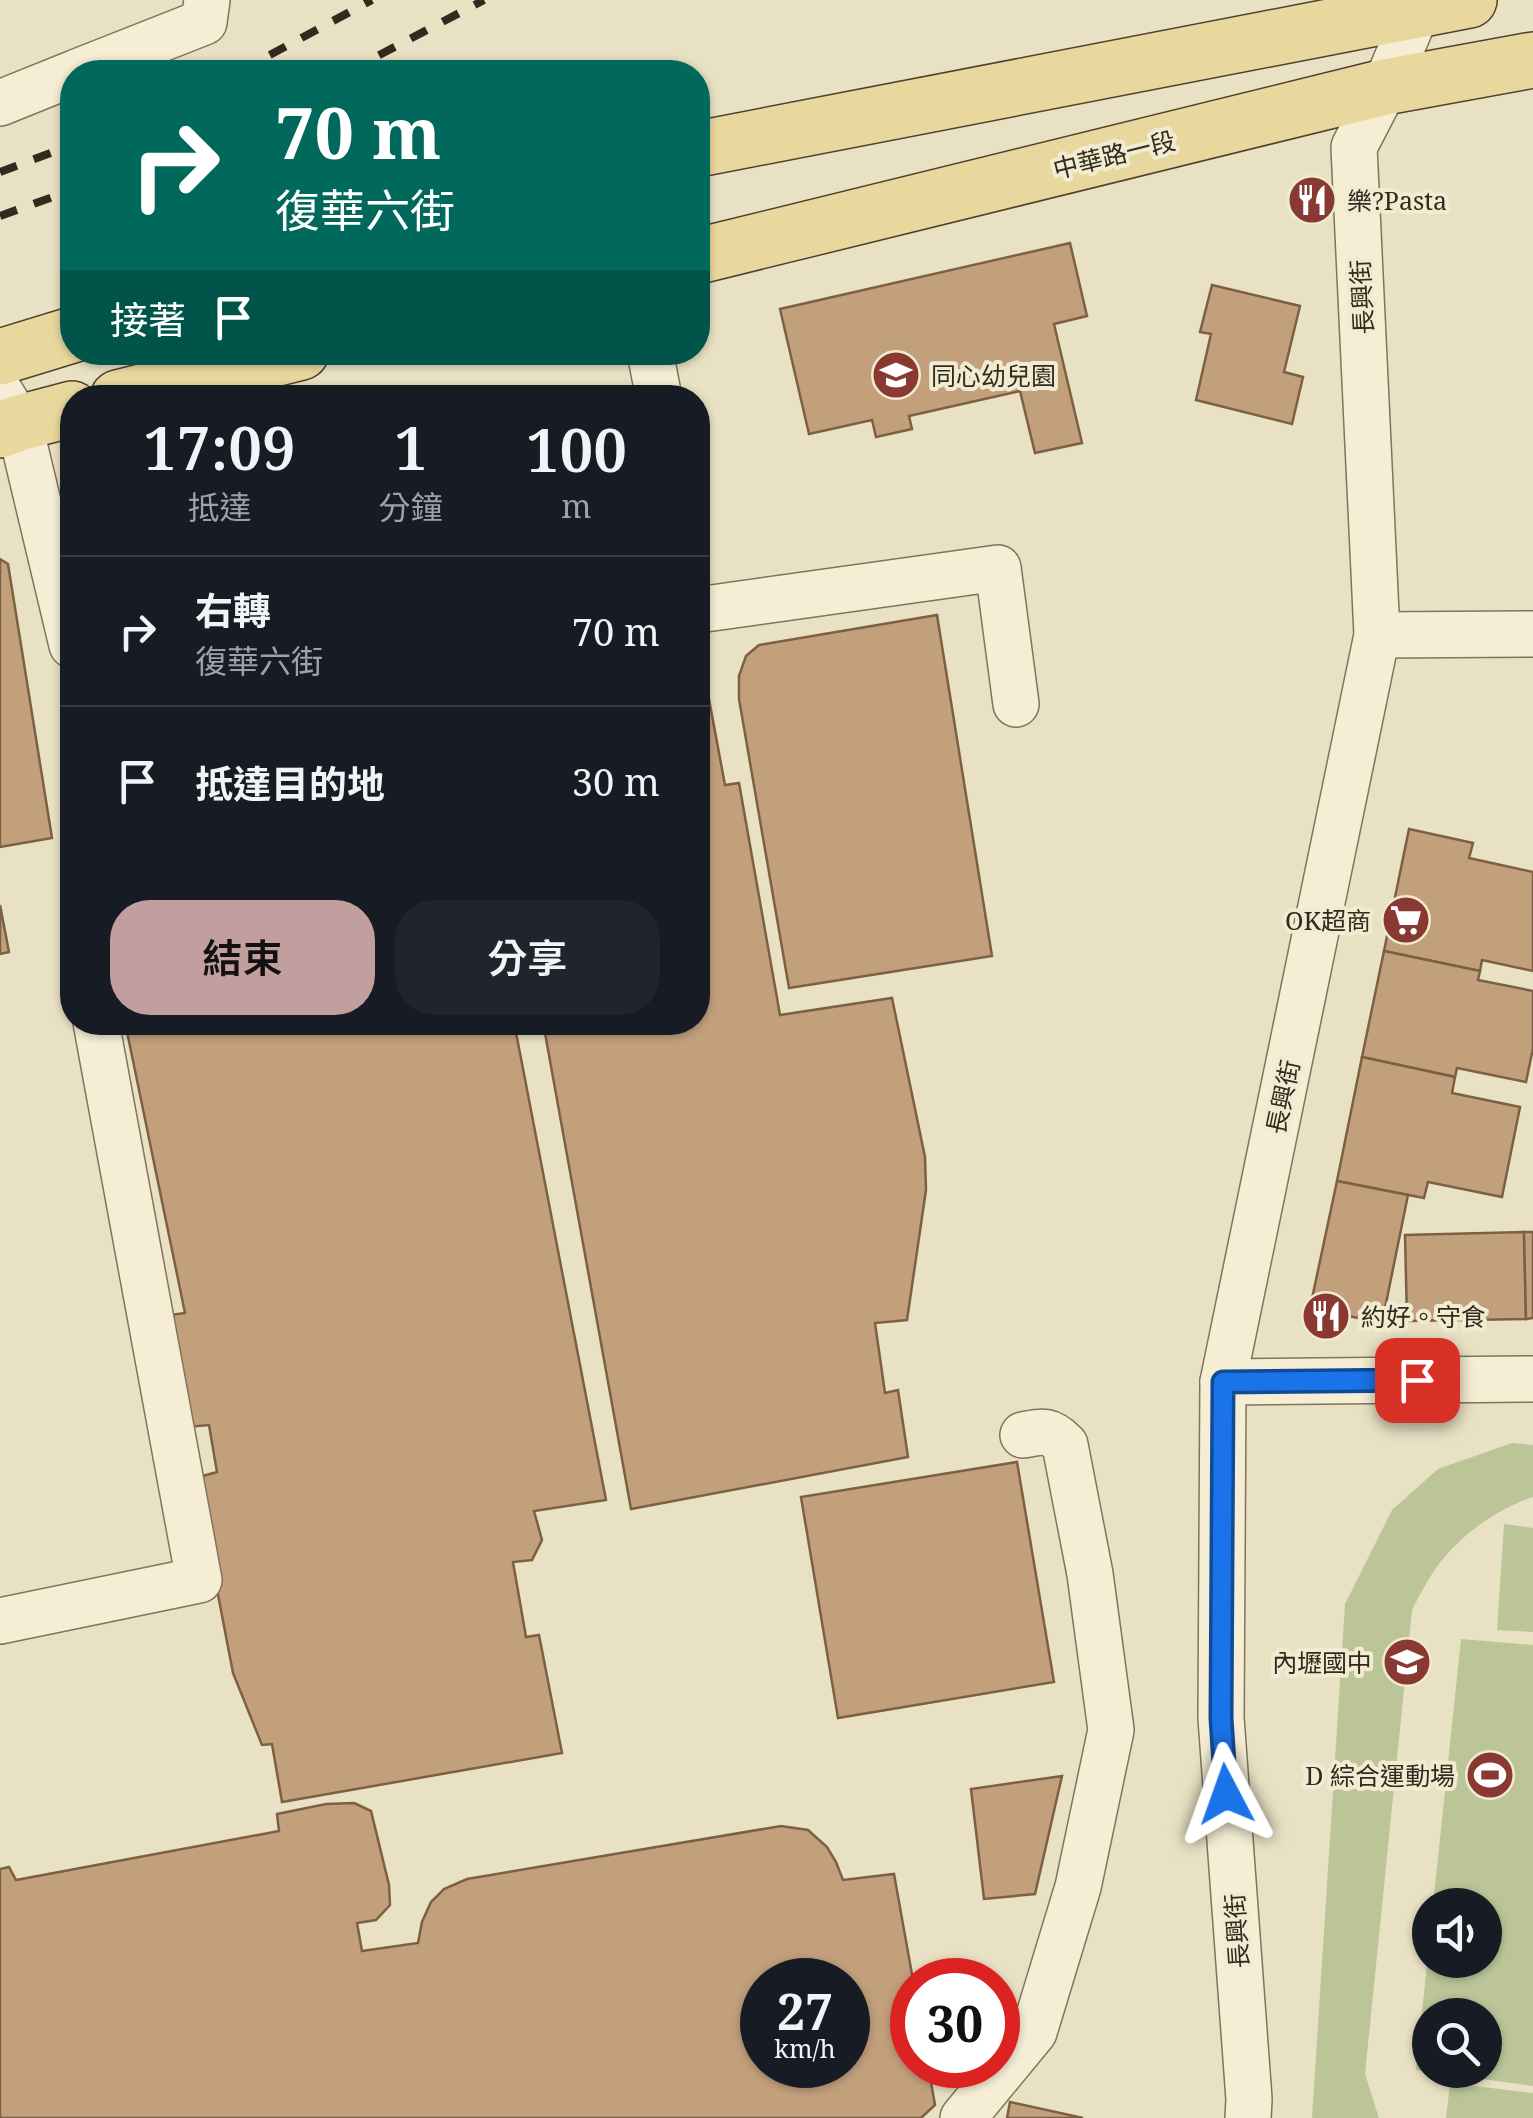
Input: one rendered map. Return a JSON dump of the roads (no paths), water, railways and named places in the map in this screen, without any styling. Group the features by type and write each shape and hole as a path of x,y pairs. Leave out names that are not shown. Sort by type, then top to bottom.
{"main road":[{"path":"710,147 1436,3"},
{"name":"中華路一段","path":"710,253 1385,88 1533,60"},
{"path":"0,356 60,338"},
{"path":"170,385 249,365"},
{"path":"6,415 60,410"}],"street":[{"path":"108,60 204,22 208,0"},
{"name":"長興街","path":"1248,2118 1221,1718 1223,1382 1377,635 1354,147 1436,3"},
{"path":"0,103 60,79"},
{"path":"6,415 60,603"},
{"path":"710,599 998,568 1016,704"},
{"path":"1377,635 1533,634"},
{"path":"0,1621 199,1580 98,1035"},
{"path":"1223,1382 1533,1379"},
{"path":"963,2118 1034,2032 1078,1887 1111,1730 1090,1574 1065,1445 1055,1434 1042,1431 1024,1435"}],"railway":[{"path":"260,60 372,0"},
{"path":"370,60 484,0"},
{"path":"0,172 60,150"},
{"path":"0,216 60,194"}],"place":[{"name":"樂?Pasta","path":"1312,200"},
{"name":"同心幼兒園","path":"896,375"},
{"name":"OK超商","path":"1406,920"},
{"name":"約好。守食","path":"1326,1316"},
{"name":"內壢國中","path":"1407,1662"},
{"name":"D 綜合運動場","path":"1490,1775"}]}
